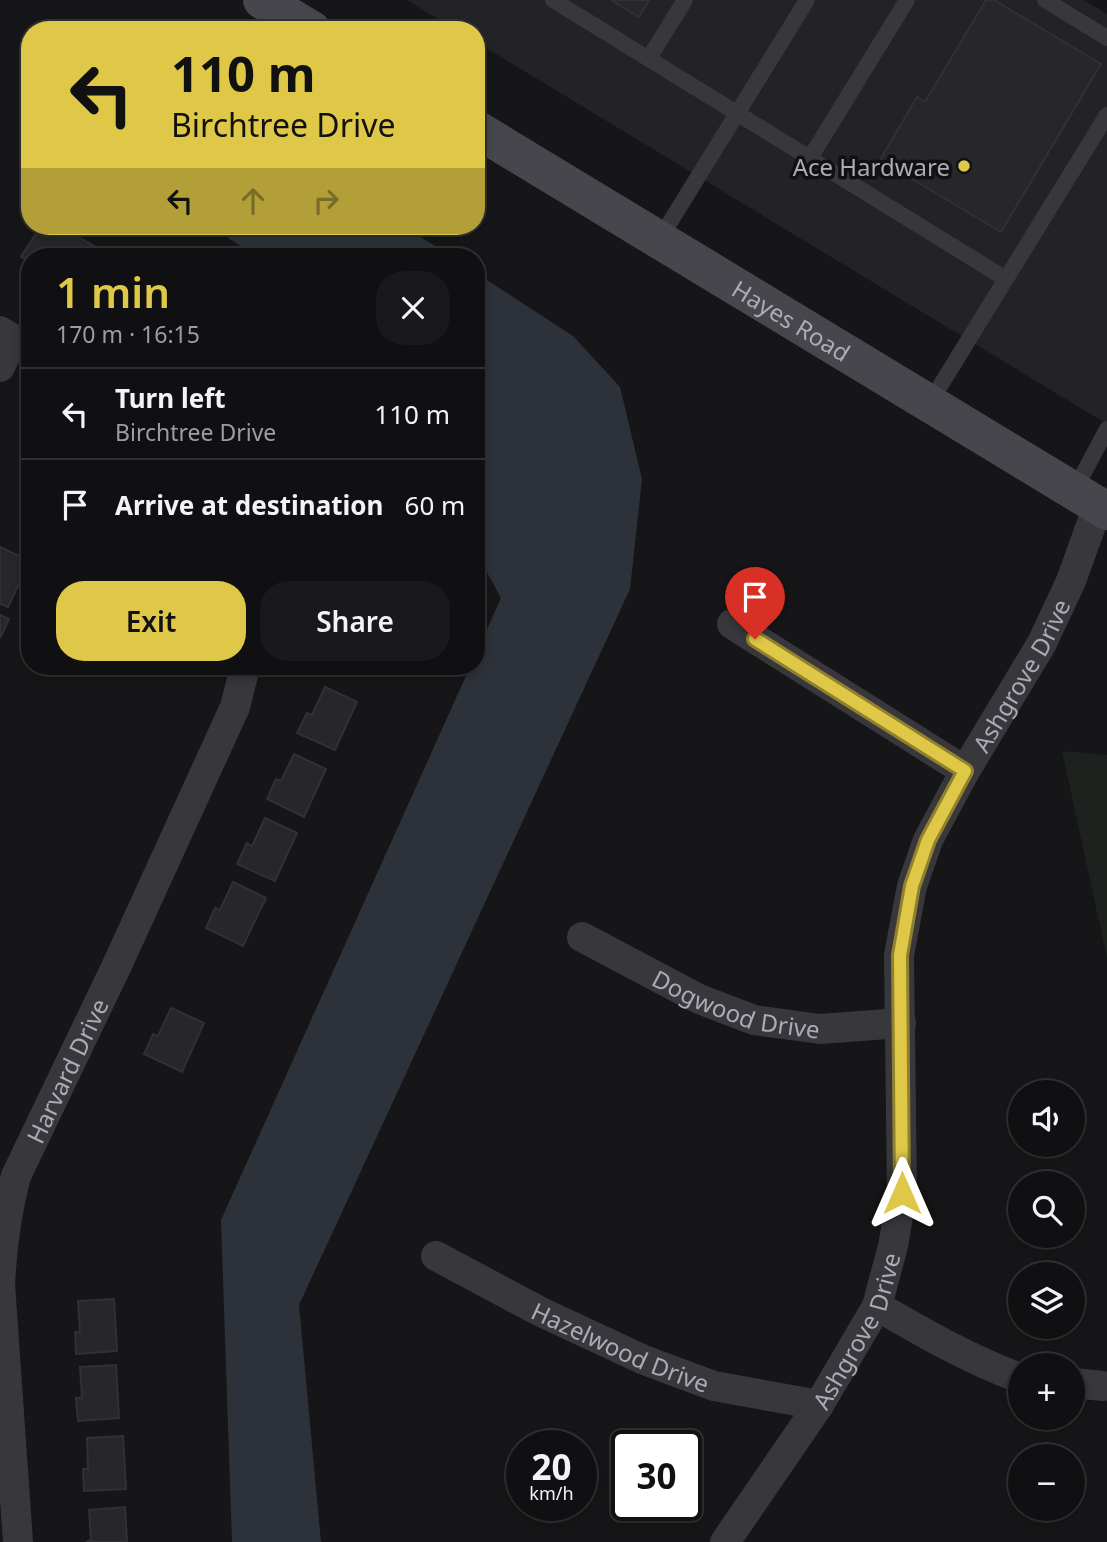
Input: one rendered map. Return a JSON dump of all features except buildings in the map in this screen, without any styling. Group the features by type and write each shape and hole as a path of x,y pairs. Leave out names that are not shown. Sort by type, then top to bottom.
{"street":[{"path":"275,3 300,21"},
{"name":"Hayes Road","path":"485,134 1093,503"},
{"path":"0,366 14,340"},
{"name":"Ashgrove Drive","path":"725,1542 819,1405 877,1306 893,1246 902,1193 900,955 912,886 928,840 965,771 1042,643 1071,581 1093,503"},
{"path":"732,624 965,771"},
{"name":"Harvard Drive","path":"18,1542 0,1284 7,1210 16,1176 118,963 235,707 243,675"},
{"name":"Dogwood Drive","path":"582,937 699,999 754,1020 820,1029 901,1023"},
{"name":"Hazelwood Drive","path":"436,1256 541,1312 643,1360 714,1386 819,1405"},
{"path":"877,1306 955,1350 1008,1373"},
{"path":"1085,1384 1103,1386"}],"lane":[{"path":"553,0 1006,279"},
{"path":"649,58 685,0"},
{"path":"659,240 807,0"},
{"path":"810,158 907,0"},
{"path":"1045,0 1107,38"},
{"path":"929,404 1107,116"},
{"path":"1093,503 1107,429"}],"shaded area":[{"path":"407,0 1084,0 1107,14 1107,424 485,47 485,21 441,21"},
{"path":"223,235 418,235 438,248 244,248"},
{"path":"485,279 573,336 620,387 642,479 630,589 299,1305 321,1542 232,1542 221,1220 466,675 485,675 485,634 501,598 485,569"},
{"path":"1062,751 1107,755 1107,958"}],"place":[{"name":"Ace Hardware","path":"964,166"}],"route":[{"path":"755,639 965,771 928,840 912,886 900,955 902,1193"}]}
